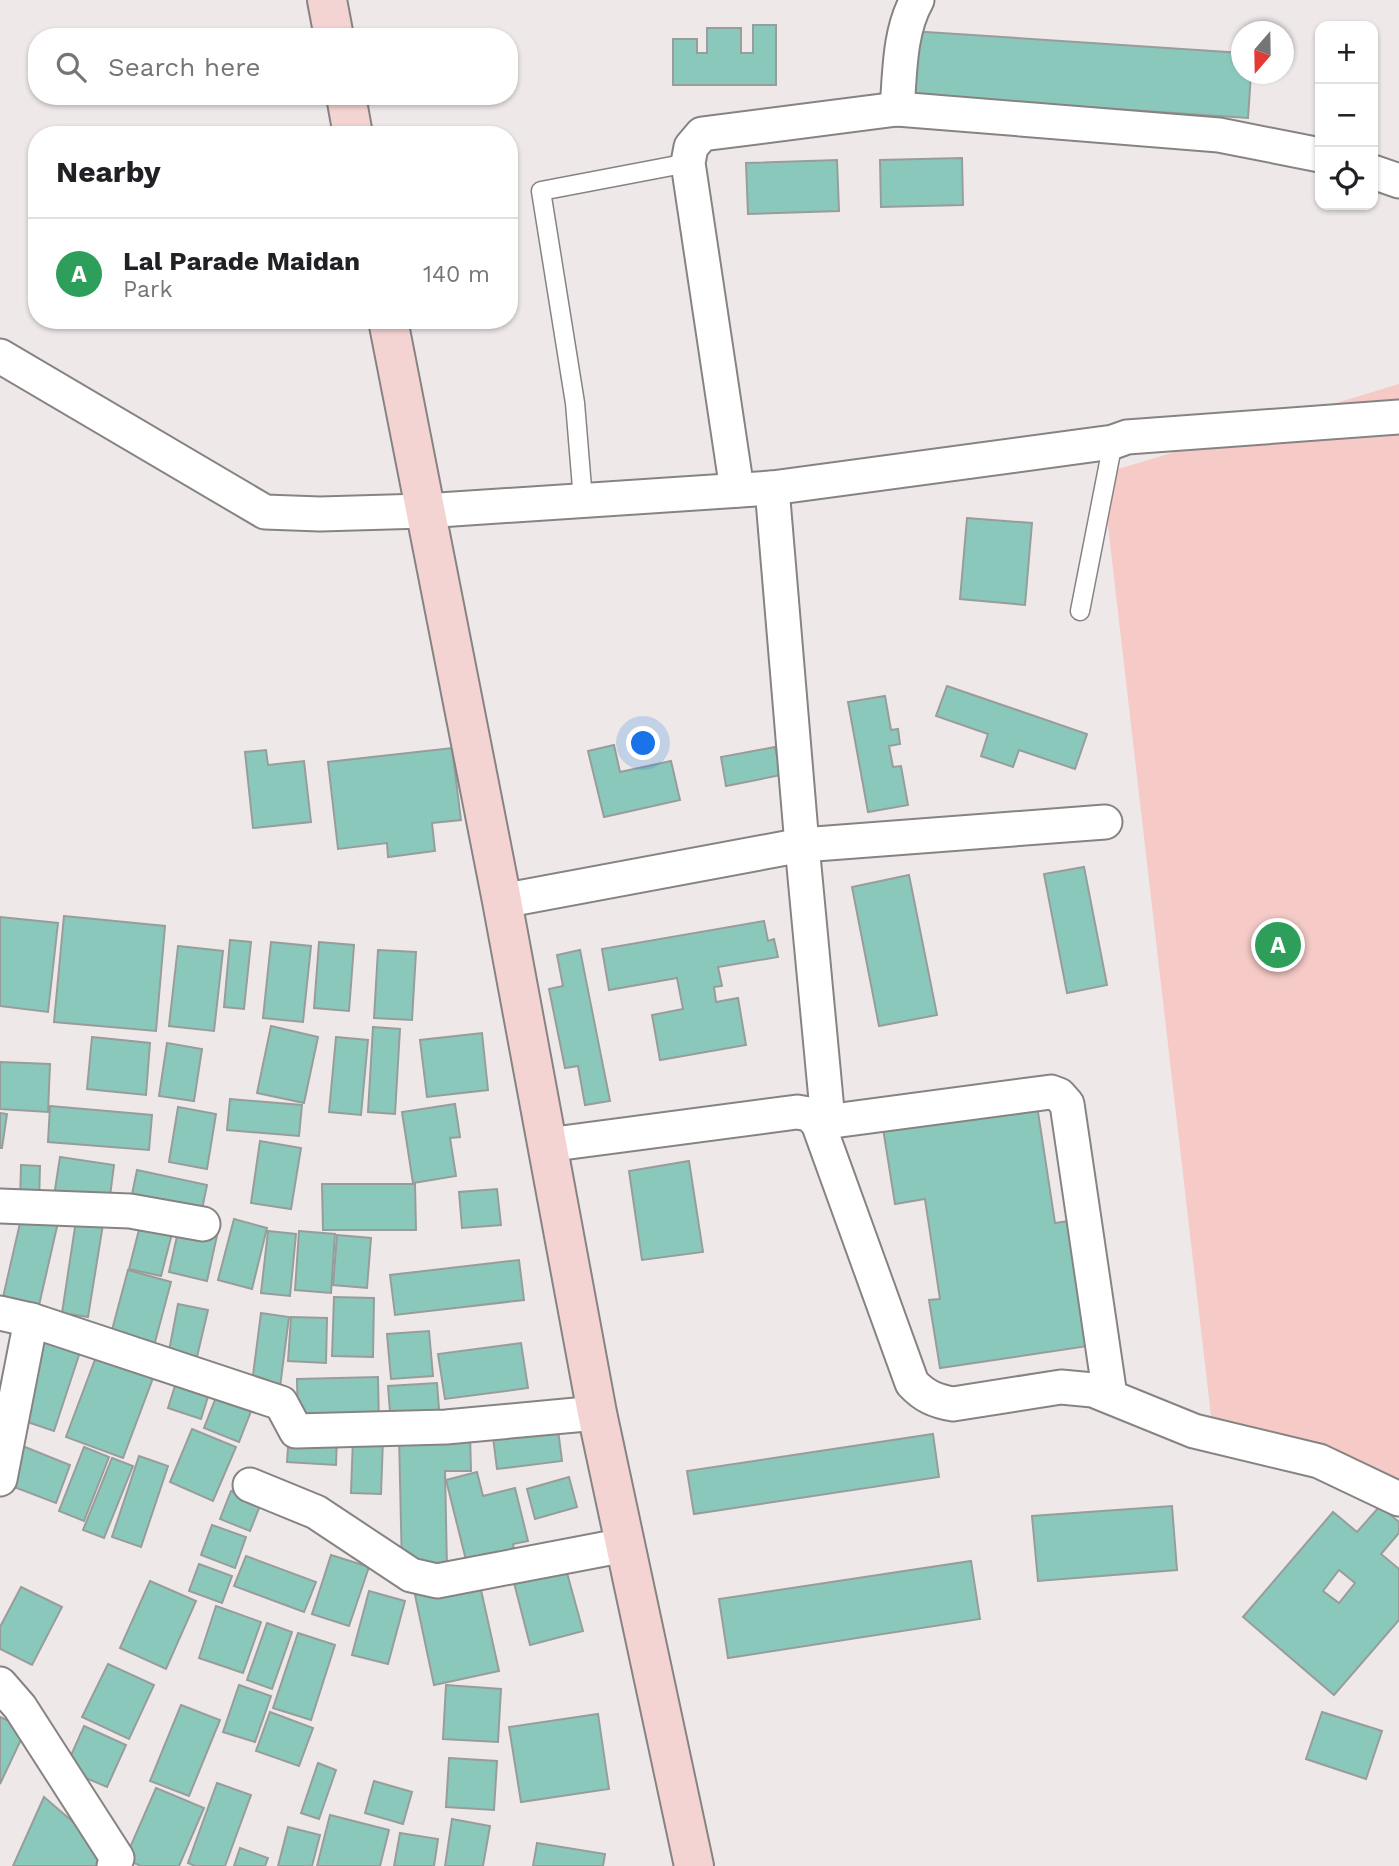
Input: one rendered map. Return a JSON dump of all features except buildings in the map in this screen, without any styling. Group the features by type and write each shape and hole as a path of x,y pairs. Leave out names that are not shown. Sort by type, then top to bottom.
{"street":[{"path":"327,0 332,28"},
{"path":"897,109 904,35 909,14 917,0"},
{"path":"348,105 351,126"},
{"path":"737,490 688,163 691,147 702,134 897,109 1219,135 1315,154"},
{"path":"1378,174 1399,181"},
{"path":"390,329 502,901 597,1413 694,1866"},
{"path":"0,356 265,512 320,514 424,511 772,488 1113,442 1127,437 1399,417"},
{"path":"772,488 823,1122 912,1383 921,1393 936,1401 953,1404 1061,1387 1078,1387 1110,1396 1194,1431 1319,1461 1399,1499"},
{"path":"502,901 802,845 1105,822"},
{"path":"547,1145 797,1112 810,1114 823,1122 1051,1092 1059,1095 1067,1104 1110,1396"},
{"path":"0,1206 130,1211 203,1224"},
{"path":"0,1479 16,1317 281,1403 296,1431 446,1427 597,1413"},
{"path":"250,1485 316,1512 411,1575 424,1580 437,1581 625,1545"},
{"path":"0,1684 14,1717 117,1858 114,1866"}],"lane":[{"path":"583,500 575,402 541,191 688,163"},
{"path":"1080,611 1113,442"}],"shaded area":[{"path":"1399,384 1399,1517 1211,1416 1102,474"}],"place":[{"name":"Lal Parade Maidan","path":"1278,945"}]}
